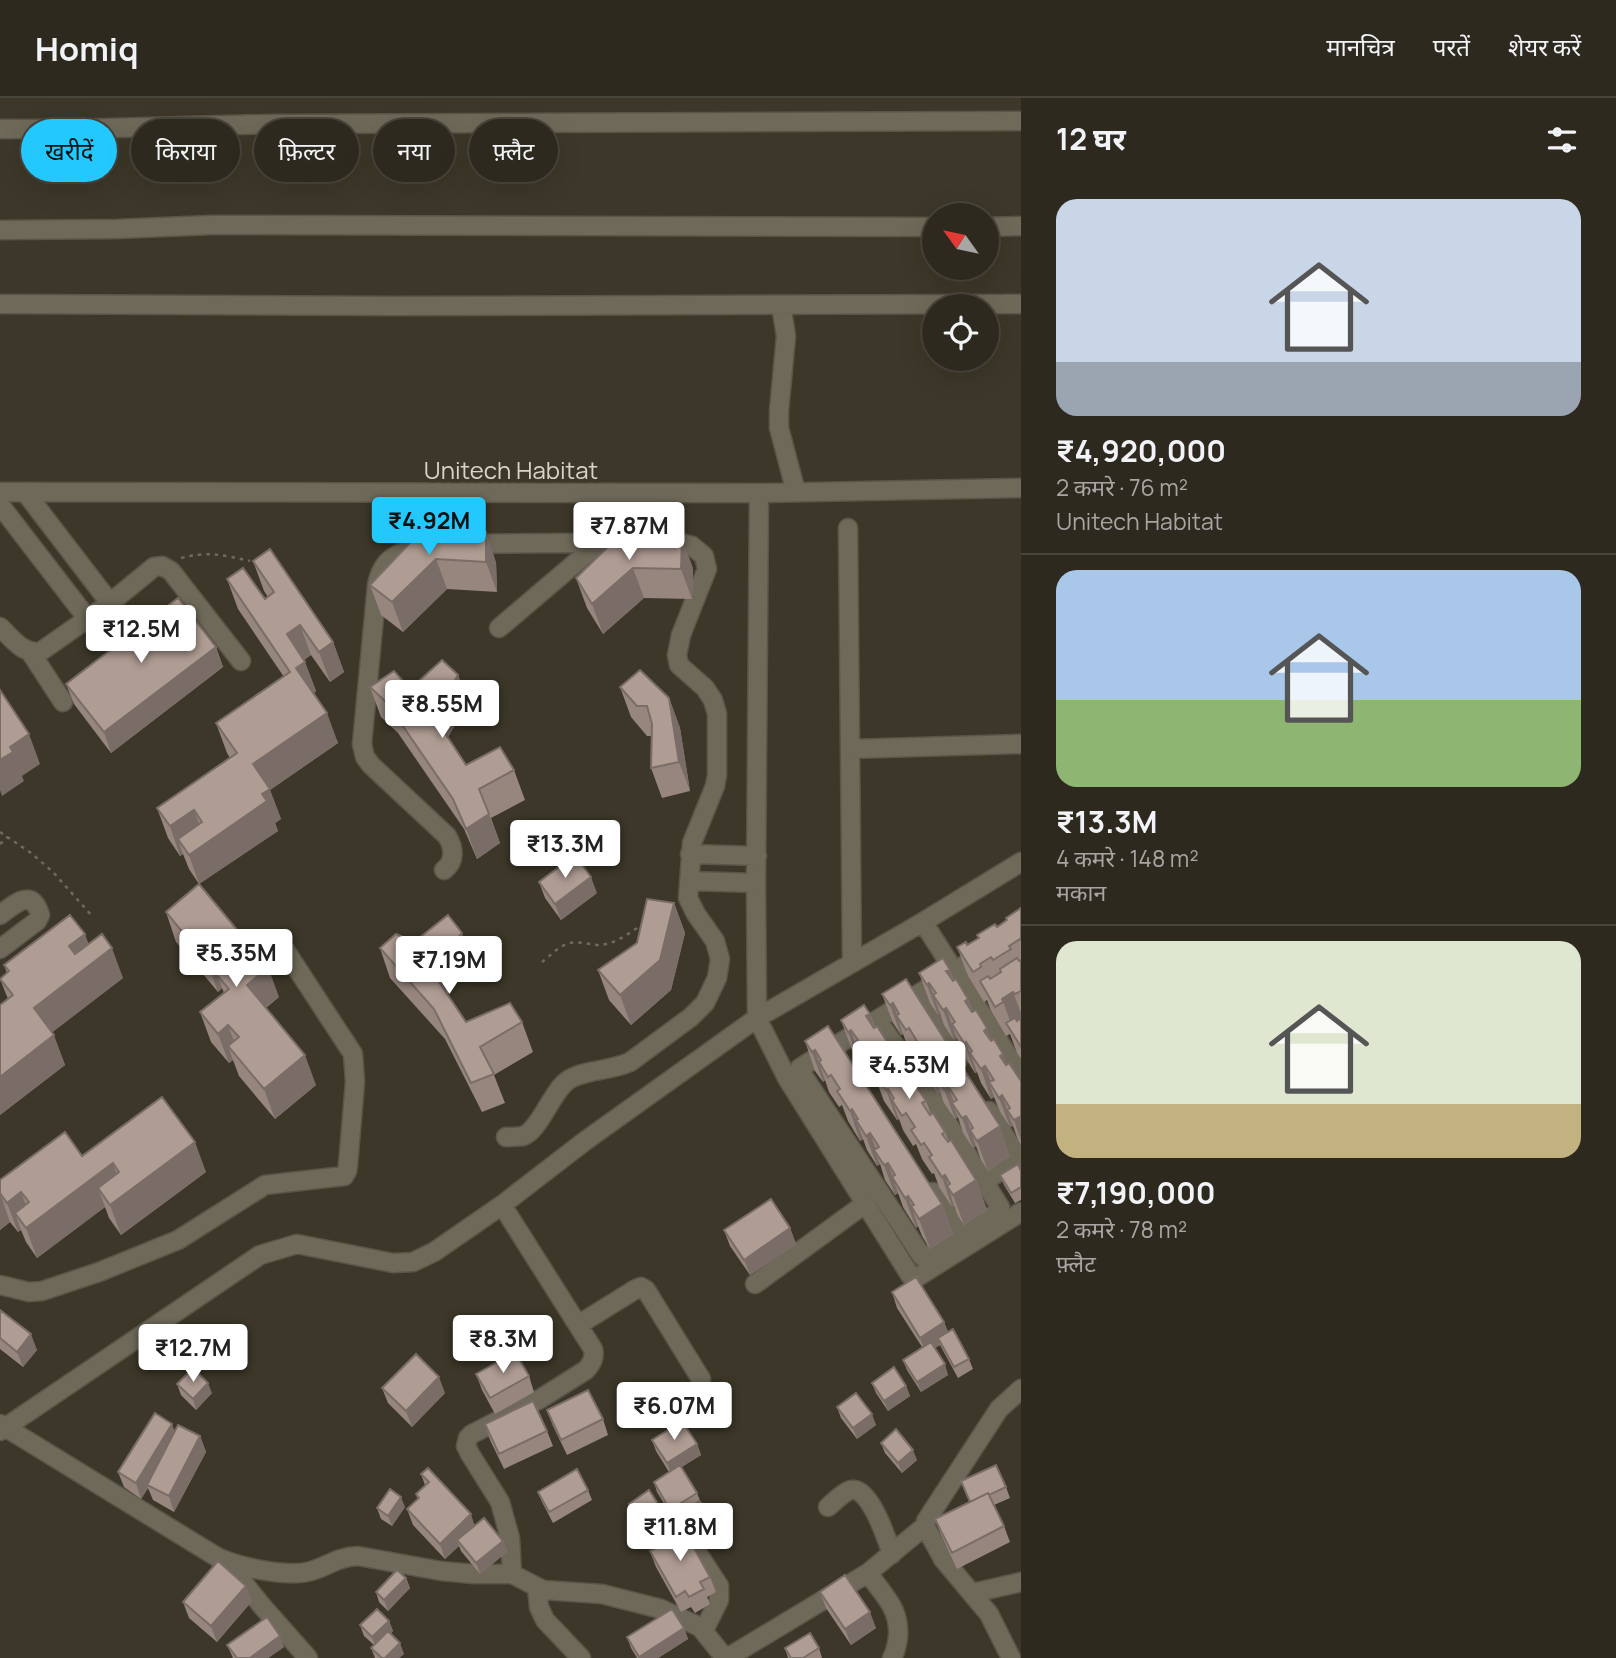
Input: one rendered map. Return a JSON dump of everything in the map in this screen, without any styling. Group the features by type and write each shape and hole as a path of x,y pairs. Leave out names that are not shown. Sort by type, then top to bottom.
{"street":[{"path":"0,129 285,124 1021,121"},
{"path":"0,230 212,225 922,227"},
{"path":"999,226 1021,226"},
{"path":"0,304 1021,304"},
{"path":"781,305 786,336 779,428 796,492"},
{"name":"Unitech Habitat","path":"0,492 759,493 1021,488"},
{"path":"25,492 110,603"},
{"path":"759,493 757,1018 788,1078 910,1275 919,1276 1021,1212"},
{"path":"0,505 87,618"},
{"path":"848,528 852,962"},
{"path":"499,628 600,542"},
{"path":"444,870 453,858 452,843 371,765 365,757 362,744 379,571 391,558 407,550 441,546 600,542 677,542 692,546 704,556 707,569 681,635 677,655 679,665 705,688 713,701 717,714 717,775 692,844 688,898 715,941 720,959 717,978 705,1003 691,1017 620,1067 575,1076 566,1082 534,1127 524,1136 506,1137"},
{"path":"31,653 40,652 110,603 154,567 162,566 171,571 241,661"},
{"path":"0,627 21,648 31,653 63,702"},
{"path":"850,749 1021,744"},
{"path":"690,854 757,856"},
{"path":"1021,862 757,1018 434,1252 413,1262 393,1263 297,1244 260,1255 2,1427 226,1561 238,1565 292,1574 313,1571 337,1560 358,1556 441,1571 512,1574 543,1590 602,1594 670,1612 704,1630 726,1658 868,1573 925,1526 999,1409 1021,1389"},
{"path":"689,881 756,883"},
{"path":"0,915 24,899 31,901 38,908 40,915 37,921 0,949"},
{"path":"923,922 955,972 984,1007 1002,1046 1021,1076"},
{"path":"877,1020 928,1092 1000,1206 923,1257 800,1071 801,1066 841,1051 877,1020 1021,930"},
{"path":"0,1285 30,1292 42,1291 99,1272 178,1240 265,1185 344,1176 348,1165 355,1082 353,1055 285,950"},
{"path":"916,995 968,1077"},
{"path":"1002,1046 1021,1034"},
{"path":"983,1100 1020,1158 985,1181"},
{"path":"924,1179 960,1234"},
{"path":"755,1284 866,1203"},
{"path":"502,1205 595,1355 586,1370 540,1399 468,1438 466,1446 500,1502 510,1538 512,1574"},
{"path":"578,1325 641,1287 646,1290 701,1379"},
{"path":"828,1507 848,1491 855,1489 870,1503 892,1554"},
{"path":"680,1526 719,1586 719,1601 704,1630"},
{"path":"925,1526 943,1559 989,1614 1011,1658"},
{"path":"226,1561 308,1658"},
{"path":"868,1573 898,1618 897,1647 892,1658"},
{"path":"973,1593 1021,1582"},
{"path":"537,1587 541,1614 581,1658"}],"path":[{"path":"162,566 182,557 200,554 250,561"},
{"path":"0,832 53,872 92,916"},
{"path":"0,844 8,838"},
{"path":"542,962 566,944 573,942 601,945 611,943 650,919"}],"building":[{"path":"425,527 486,532 486,562 436,559 392,602 370,585"},
{"path":"617,538 682,538 681,569 633,568 592,604 576,578"},
{"path":"270,549 333,642 319,652 300,625 287,634 305,662 296,668 327,713 253,764 270,789 262,794 267,801 189,855 178,839 202,822 194,810 170,826 157,808 237,753 216,723 290,672 227,579 243,568 265,599 274,592 253,561"},
{"path":"178,598 216,647 104,732 66,684"},
{"path":"442,660 458,675 433,715 466,765 500,747 514,770 479,789 489,814 466,829 453,799 387,703 370,687 394,671 410,689"},
{"path":"640,670 669,698 679,762 651,768 652,724 647,706 637,706 620,687"},
{"path":"0,690 29,734 10,747 13,752 0,760"},
{"path":"575,855 591,877 555,904 539,882"},
{"path":"199,884 268,967 247,985 305,1055 264,1089 228,1046 239,1037 228,1025 218,1034 200,1012 229,989 217,975 222,970 212,957 207,962 166,912"},
{"path":"647,899 674,903 660,960 620,995 598,970 637,943"},
{"path":"1021,908 1021,941 1020,939 1009,946 1011,949 993,960 991,957 980,964 981,967 973,972 957,947 979,938 977,935 995,924 997,927"},
{"path":"70,915 85,934 69,946 75,954 102,934 112,948 34,1008 54,1035 0,1077 0,1005 13,995 0,979 9,971 4,965"},
{"path":"448,915 462,933 431,970 466,1022 510,1003 522,1022 480,1047 494,1074 471,1083 434,1009 380,948 396,934 414,942"},
{"path":"943,958 950,970 946,971 953,981 956,979 968,999 965,1001 972,1012 976,1010 987,1028 984,1031 991,1041 994,1039 1003,1054 1000,1056 1006,1065 1009,1063 1021,1081 1021,1116 1014,1120 1002,1095 999,1098 989,1082 994,1080 985,1066 981,1069 970,1053 972,1051 952,1024 955,1022 946,1008 943,1010 933,995 936,993 919,973"},
{"path":"1017,958 1021,960 1021,991 1015,994 1013,992 995,1007 980,981 988,976 990,979"},
{"path":"906,979 1000,1126 977,1141 966,1116 962,1118 952,1103 957,1100 948,1086 944,1089 933,1073 936,1072 930,1062 927,1064 915,1044 918,1043 909,1028 906,1030 896,1015 899,1014 893,1003 890,1005 882,994"},
{"path":"864,1005 870,1014 866,1016 874,1028 877,1026 888,1043 885,1045 893,1057 896,1055 907,1073 903,1075 910,1086 914,1083 926,1101 922,1103 930,1115 933,1113 945,1132 942,1134 948,1142 951,1140 976,1180 953,1195 947,1186 950,1184 945,1175 942,1177 929,1157 932,1155 911,1130 915,1127 906,1113 902,1116 892,1100 894,1098 873,1071 877,1069 868,1055 864,1057 855,1042 858,1040 851,1030 848,1032 841,1020"},
{"path":"1015,1018 1017,1021 1021,1018 1021,1047 1006,1023"},
{"path":"828,1026 942,1204 919,1219 911,1206 914,1205 908,1196 905,1198 892,1177 895,1175 888,1163 884,1165 874,1150 879,1147 870,1133 866,1136 852,1109 850,1111 837,1091 840,1089 831,1075 828,1077 819,1062 821,1060 815,1050 812,1052 805,1041"},
{"path":"162,1097 195,1142 110,1205 98,1188 119,1172 113,1163 26,1228 15,1213 29,1202 21,1192 7,1203 0,1193 0,1180 65,1132 82,1156"},
{"path":"1018,1164 1021,1187 1011,1193 1000,1175"},
{"path":"771,1199 790,1228 744,1260 724,1230"},
{"path":"916,1277 944,1322 920,1338 892,1292"},
{"path":"0,1310 31,1334 17,1352 0,1338"},
{"path":"953,1329 969,1359 954,1367 938,1338"},
{"path":"931,1342 945,1364 917,1382 903,1360"},
{"path":"515,1352 529,1376 490,1398 476,1374"},
{"path":"416,1354 439,1377 406,1411 382,1388"},
{"path":"894,1367 906,1386 884,1401 872,1383"},
{"path":"193,1368 208,1383 193,1399 177,1384"},
{"path":"588,1390 603,1419 561,1440 547,1410"},
{"path":"856,1393 872,1414 853,1428 837,1407"},
{"path":"533,1401 547,1431 499,1454 485,1424"},
{"path":"155,1413 172,1424 136,1483 118,1472"},
{"path":"682,1421 697,1444 667,1463 652,1440"},
{"path":"178,1425 200,1436 169,1496 147,1485"},
{"path":"896,1429 913,1450 898,1463 881,1443"},
{"path":"680,1465 697,1493 670,1510 654,1482"},
{"path":"996,1465 1006,1487 970,1502 961,1481"},
{"path":"428,1468 471,1514 440,1544 407,1509 419,1498 416,1494 429,1482 421,1474"},
{"path":"577,1469 588,1490 549,1512 538,1492"},
{"path":"390,1489 401,1497 388,1516 377,1508"},
{"path":"649,1490 662,1510 643,1523 629,1504"},
{"path":"988,1493 1004,1526 952,1553 935,1519"},
{"path":"699,1501 715,1518 701,1530 685,1514"},
{"path":"484,1518 503,1541 476,1563 457,1540"},
{"path":"674,1528 677,1534 684,1530 710,1577 700,1582 704,1589 689,1597 685,1591 676,1597 650,1551 662,1545 658,1537"},
{"path":"218,1561 246,1586 211,1626 183,1602"},
{"path":"397,1570 406,1578 384,1600 376,1592"},
{"path":"845,1575 870,1612 845,1629 820,1592"},
{"path":"377,1609 389,1621 372,1637 360,1625"},
{"path":"672,1609 684,1628 639,1657 627,1637"},
{"path":"267,1617 280,1636 250,1658 237,1658 227,1645"},
{"path":"388,1631 400,1643 382,1658 371,1648"},
{"path":"810,1633 819,1648 803,1658 791,1658 785,1648"}]}
